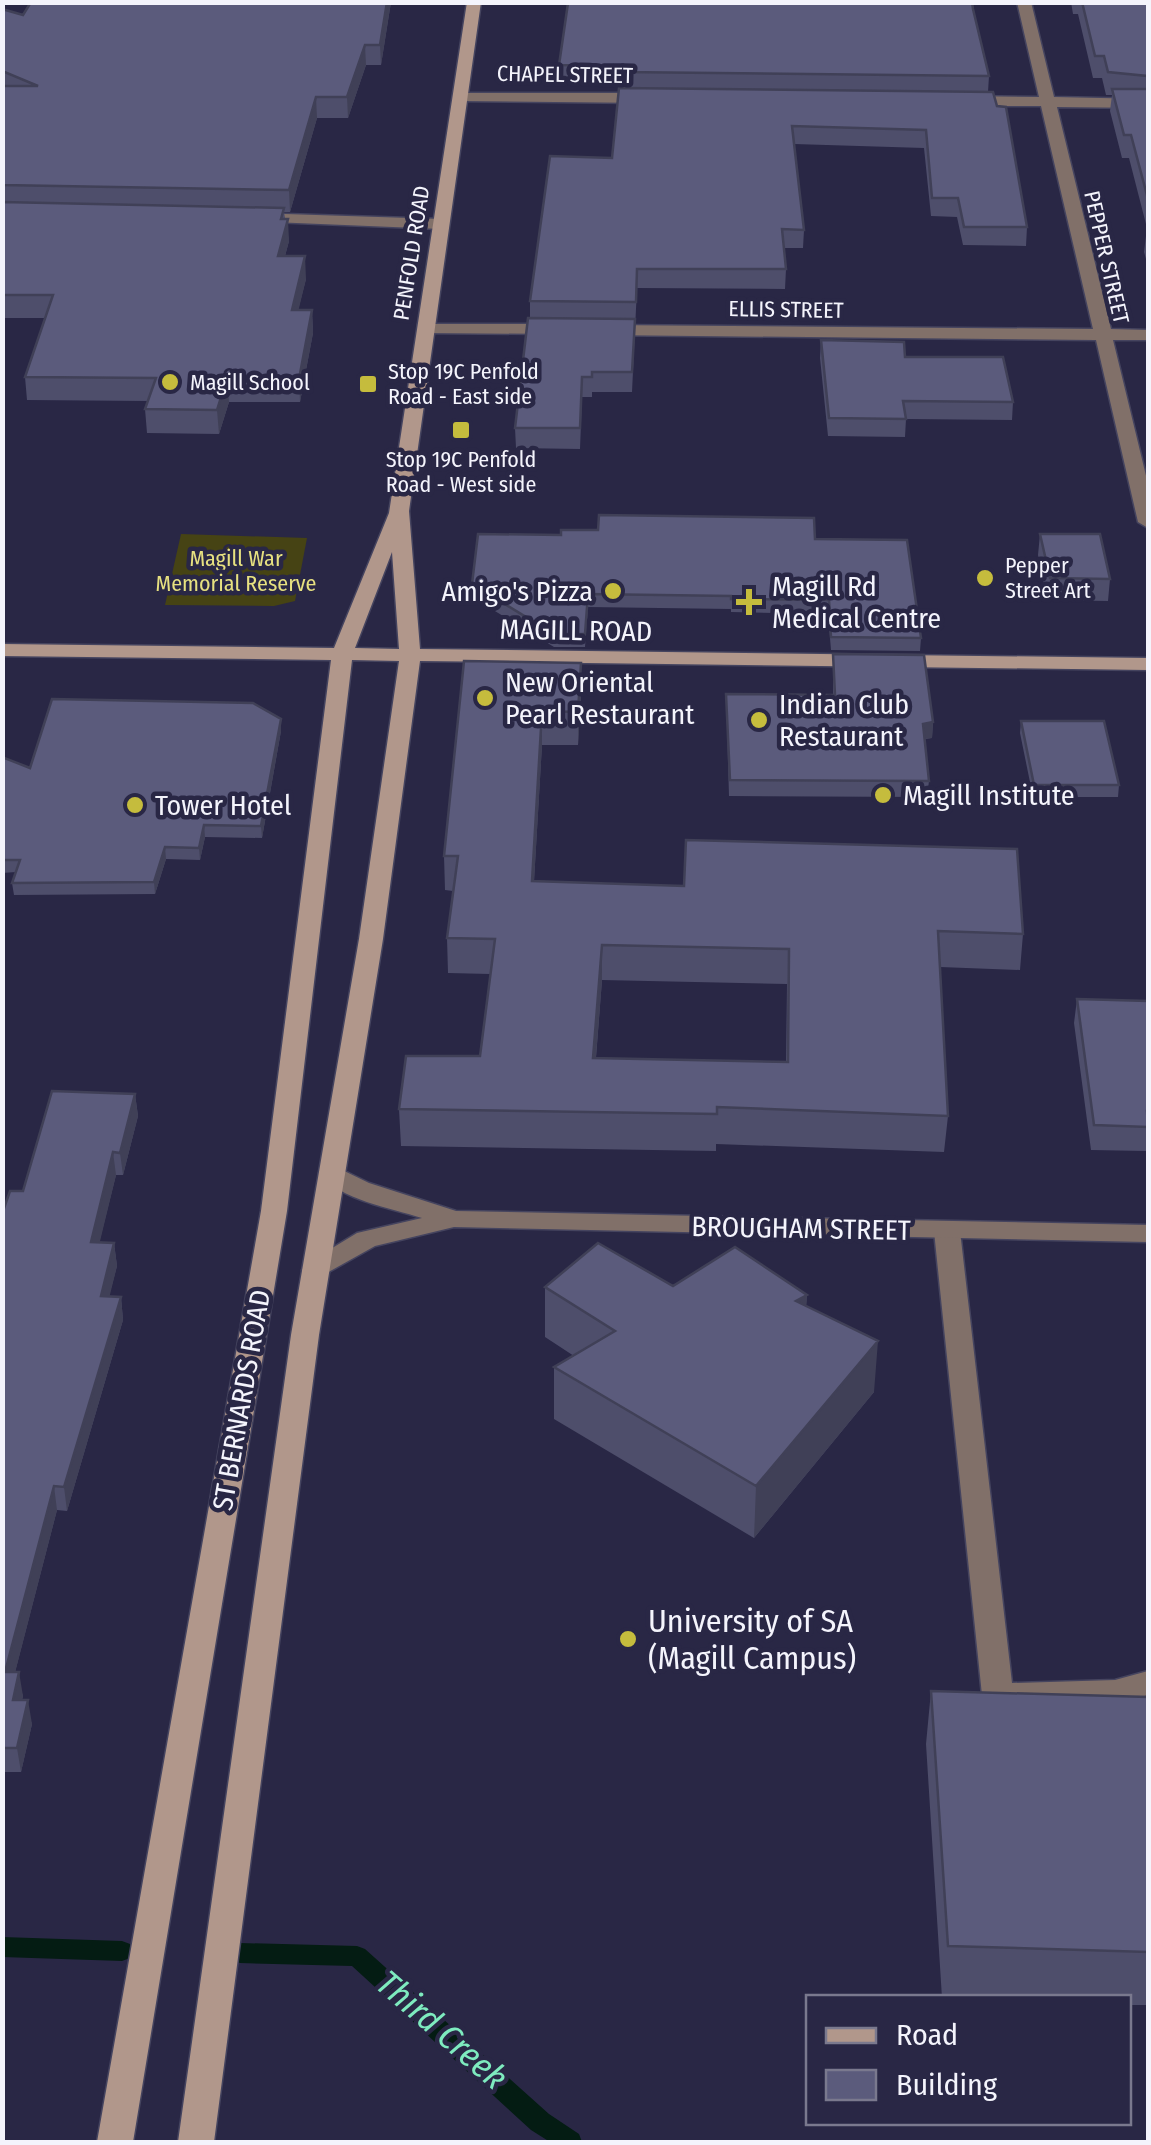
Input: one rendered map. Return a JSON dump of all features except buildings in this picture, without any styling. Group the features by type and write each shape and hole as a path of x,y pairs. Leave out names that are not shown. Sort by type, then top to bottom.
{"main road":[{"name":"PENFOLD ROAD","path":"410,655 399,511 474,2"},
{"name":"PENFOLD ROAD","path":"342,654 399,511"},
{"name":"MAGILL ROAD","path":"2,650 1148,664"},
{"name":"ST BERNARDS ROAD","path":"116,2142 272,1219 342,654"},
{"name":"ST BERNARDS ROAD","path":"196,2142 316,1270 371,939 410,655"}],"street":[{"name":"PEPPER STREET","path":"1024,2 1148,522"},
{"name":"CHAPEL STREET","path":"462,96 663,98"},
{"path":"953,101 1148,102"},
{"path":"238,218 441,224"},
{"name":"ELLIS STREET","path":"424,328 1148,335"},
{"name":"BROUGHAM STREET","path":"332,1173 380,1197 454,1219"},
{"name":"BROUGHAM STREET","path":"316,1270 366,1239 454,1219 1148,1234"},
{"path":"946,1231 998,1695 1114,1692 1148,1683"}],"green space":[{"name":"Magill War Memorial Reserve","path":"181,534 307,538 295,601 274,606 165,605"}],"waterway":[{"name":"Third Creek","path":"2,1947 122,1951"},
{"name":"Third Creek","path":"240,1953 357,1956 540,2122 570,2142"}],"place":[{"name":"Magill School","path":"170,382"},
{"name":"Stop 19C Penfold Road - East side","path":"368,384"},
{"name":"Stop 19C Penfold Road - West side","path":"461,430"},
{"name":"Pepper Street Art","path":"985,578"},
{"name":"Amigo's Pizza","path":"613,591"},
{"name":"Magill Rd Medical Centre","path":"749,602"},
{"name":"New Oriental Pearl Restaurant","path":"485,698"},
{"name":"Indian Club Restaurant","path":"759,720"},
{"name":"Magill Institute","path":"883,795"},
{"name":"Tower Hotel","path":"135,805"},
{"name":"University of SA (Magill Campus)","path":"628,1639"}]}
